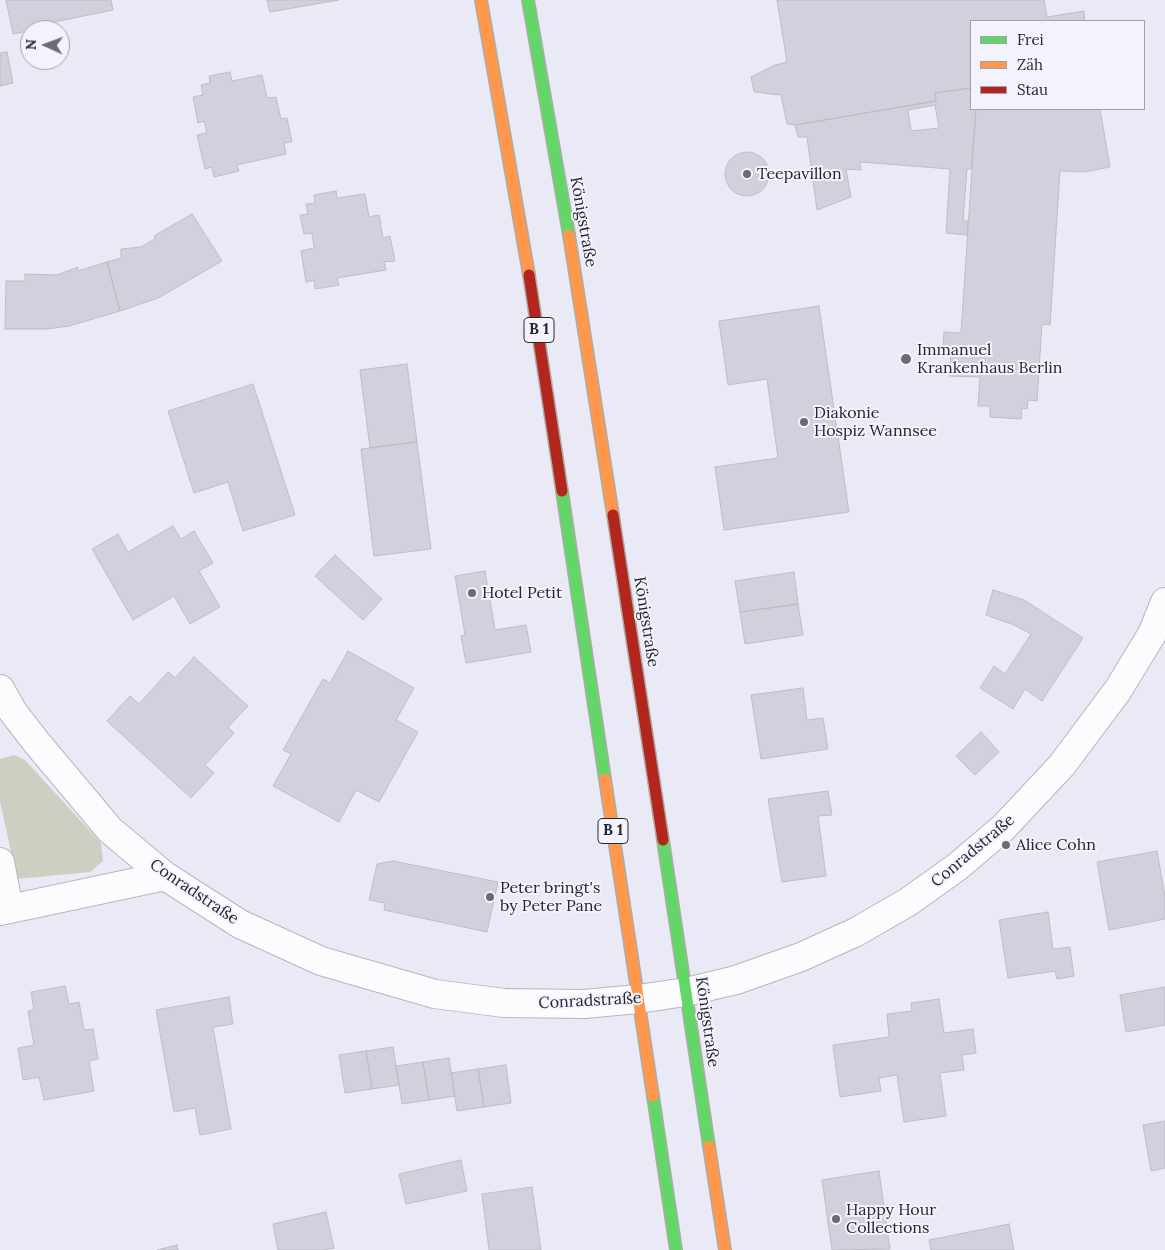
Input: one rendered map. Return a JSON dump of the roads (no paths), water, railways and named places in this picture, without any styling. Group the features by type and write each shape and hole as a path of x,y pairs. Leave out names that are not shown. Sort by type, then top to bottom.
{"main road":[{"name":"B 1","path":"481,0 536,315 676,1250"},
{"name":"Königstraße","path":"528,0 582,308 725,1250"}],"street":[{"name":"Conradstraße","path":"0,689 12,712 110,830 164,876 240,924 321,961 435,994 504,1003 549,1005 638,999 686,992 736,980 801,957 856,932 908,902 958,867 1003,828 1062,765 1159,633 1165,602"},
{"path":"0,862 4,910 164,876"}],"place":[{"name":"Teepavillon","path":"747,174"},
{"name":"Immanuel Krankenhaus Berlin","path":"906,359"},
{"name":"Diakonie Hospiz Wannsee","path":"804,422"},
{"name":"Hotel Petit","path":"472,593"},
{"name":"Alice Cohn","path":"1006,845"},
{"name":"Peter bringt's by Peter Pane","path":"490,897"},
{"name":"Happy Hour Collections","path":"836,1219"}]}
